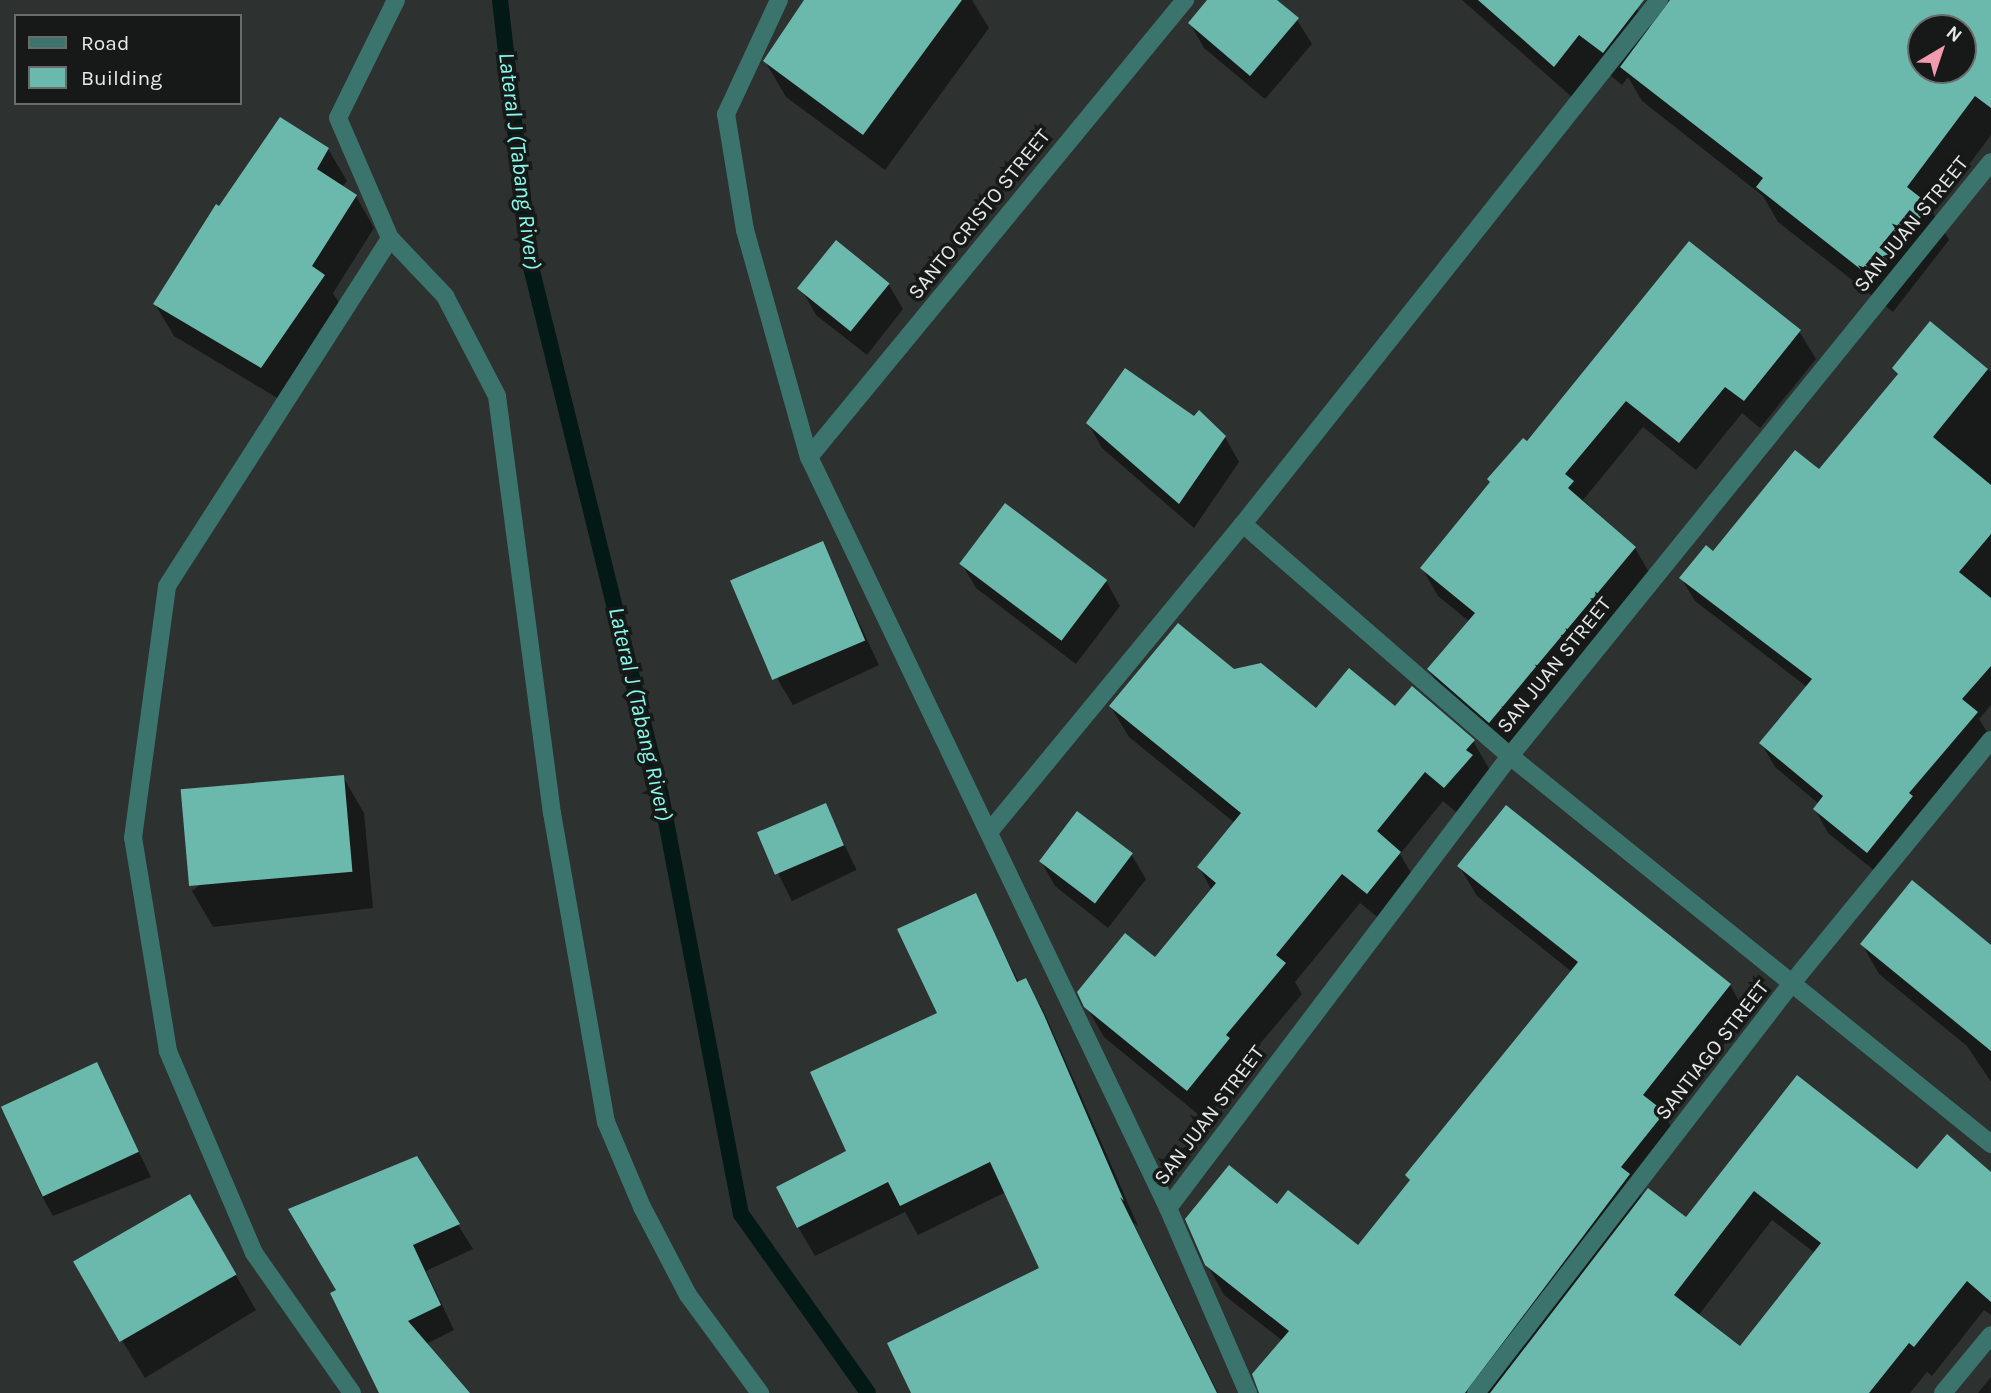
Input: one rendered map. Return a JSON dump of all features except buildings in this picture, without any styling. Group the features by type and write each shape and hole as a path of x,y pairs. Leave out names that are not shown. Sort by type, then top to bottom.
{"street":[{"path":"396,0 338,118 390,238 446,296 497,396 552,813 606,1122 642,1207 688,1295 760,1393"},
{"path":"779,0 726,114 745,230 809,457 1168,1208 1248,1393"},
{"name":"SANTO CRISTO STREET","path":"809,457 1185,0"},
{"path":"989,832 1243,524 1659,0"},
{"name":"SAN JUAN STREET","path":"1168,1208 1510,755 1991,162"},
{"path":"352,1393 254,1253 169,1051 132,838 167,586 390,238"},
{"path":"1243,524 1510,755 1991,1144"},
{"name":"SANTIAGO STREET","path":"1476,1393 1792,983 1991,740"},
{"path":"1943,1393 1991,1335"}],"waterway":[{"name":"Lateral J (Tabang River)","path":"500,0 531,267 661,795 741,1214 868,1393"}]}
